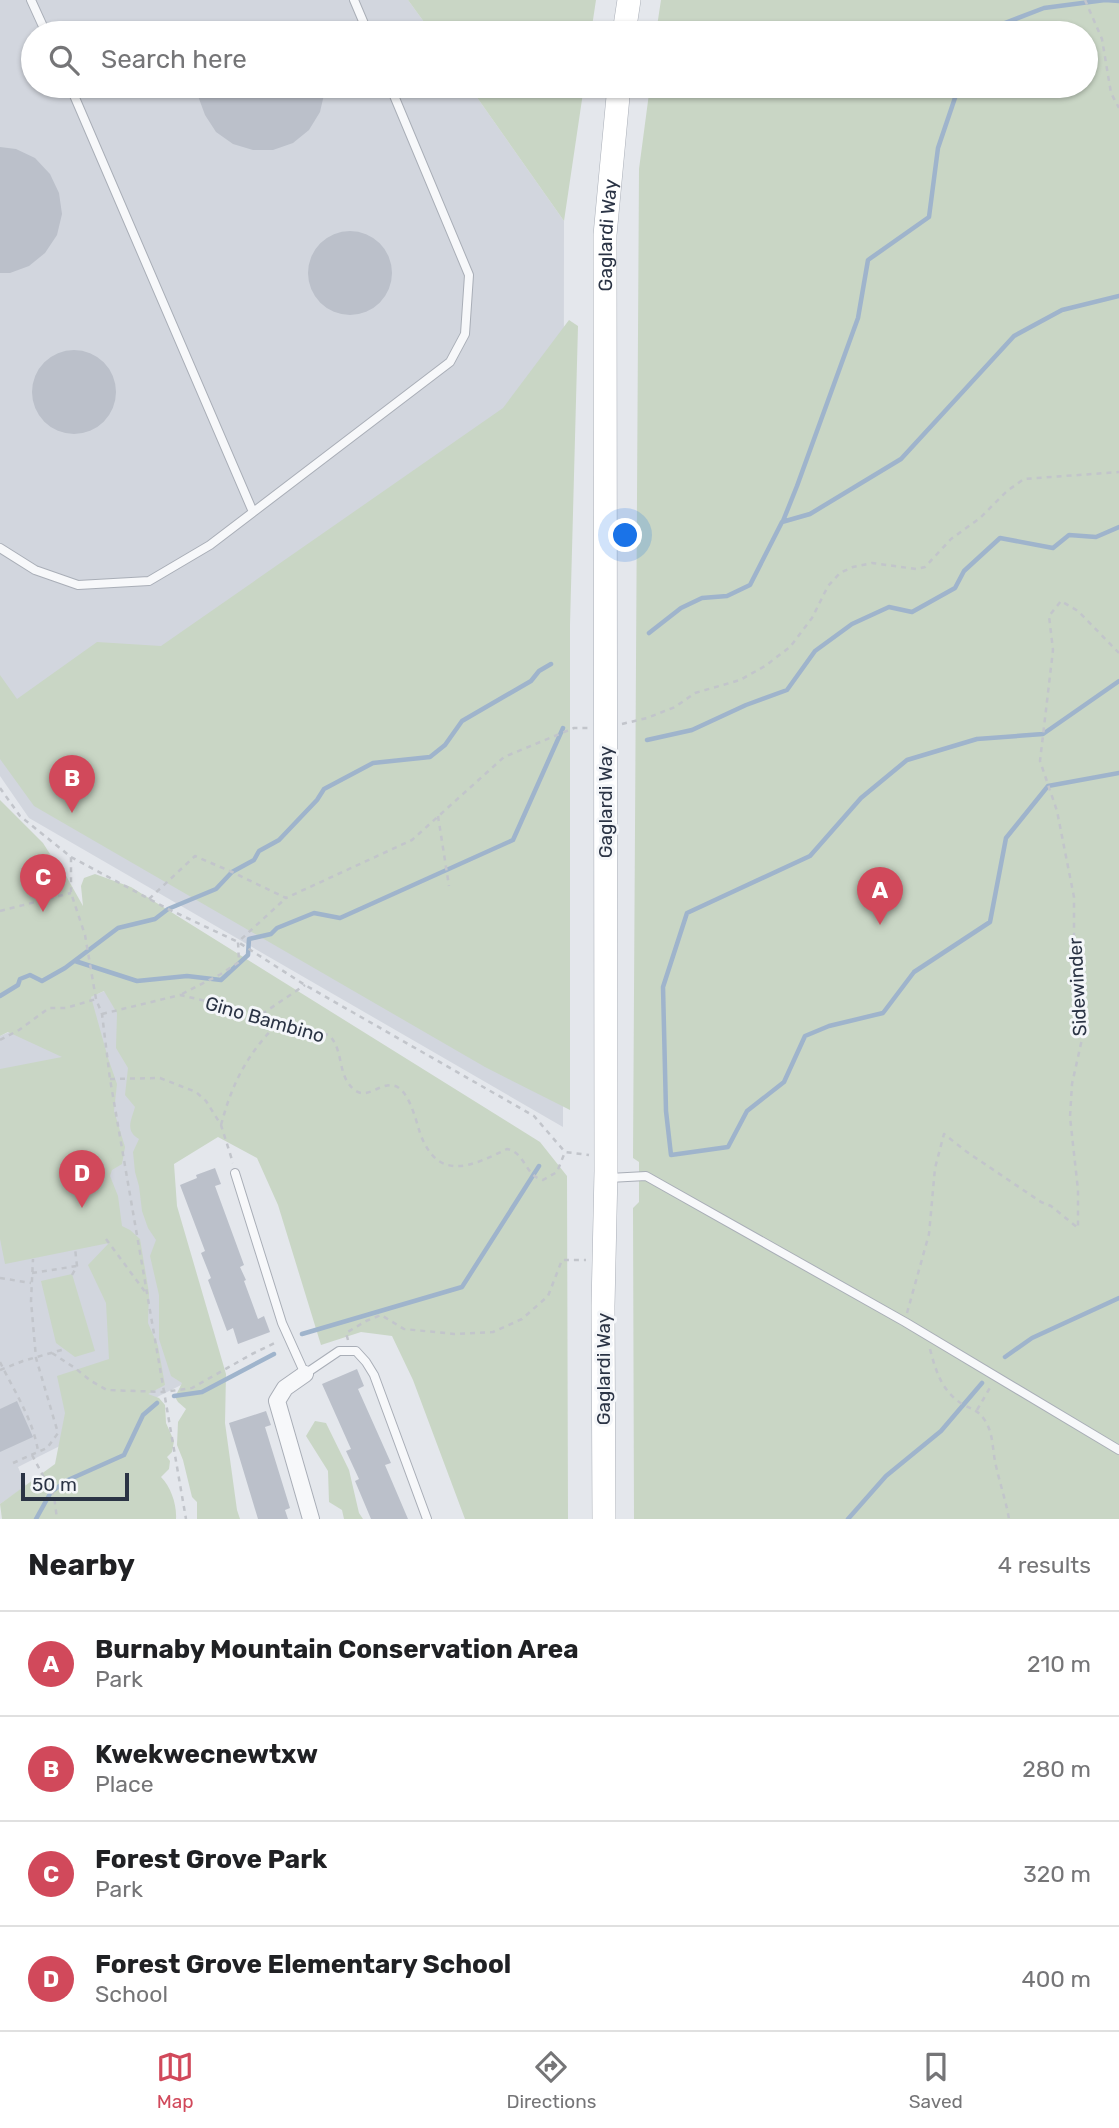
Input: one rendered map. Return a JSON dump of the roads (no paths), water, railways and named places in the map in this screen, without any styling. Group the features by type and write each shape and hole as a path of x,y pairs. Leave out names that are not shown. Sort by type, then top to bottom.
{"main road":[{"path":"626,21 629,0"},
{"name":"Gaglardi Way","path":"604,1519 604,235 618,98"}],"street":[{"path":"305,1374 285,1388 277,1401 311,1519"}],"lane":[{"path":"31,0 41,21"},
{"path":"354,0 363,21"},
{"path":"75,98 253,512"},
{"path":"0,548 35,570 78,585 149,581 209,545 450,362 465,334 469,275 395,98"},
{"path":"606,1167 646,1176 905,1322 1119,1450"},
{"path":"235,1173 282,1323 305,1374 339,1351 356,1351 366,1362 374,1375 427,1519"}],"waterway":[{"path":"1010,21 1044,8 1105,0 1119,1"},
{"path":"783,521 858,318 868,260 929,217 938,148 955,98"},
{"path":"649,633 681,608 702,598 727,596 750,585 782,522 810,514 901,459 1014,336 1062,310 1119,296"},
{"path":"647,740 692,730 787,690 815,651 852,624 889,607 912,612 955,588 964,571 1000,538 1053,548 1069,535 1096,537 1119,527"},
{"path":"0,996 18,985 20,979 30,975 42,981 65,968 118,928 155,919 168,909 216,889 232,872 254,860 259,851 279,840 324,789 373,763 430,757 445,745 462,721 531,681 539,671 551,664"},
{"path":"1119,681 1043,734 977,739 907,760 861,798 810,856 687,913 663,987 666,1111 671,1155 728,1147 747,1111 784,1082 805,1036 829,1026 883,1013 914,972 990,922 1006,838 1048,786 1119,773"},
{"path":"75,961 137,981 187,976 221,980 248,955 249,939 271,934 277,928 314,913 340,918 513,840 563,728"},
{"path":"302,1334 462,1287 539,1166"},
{"path":"1005,1357 1032,1338 1119,1298"},
{"path":"174,1396 202,1392 274,1354"},
{"path":"848,1519 886,1476 941,1431 982,1383"},
{"path":"36,1519 51,1492 68,1480 124,1455 143,1415 157,1403"}],"place":[{"name":"Kwekwecnewtxw","path":"72,813"},
{"name":"Forest Grove Park","path":"43,912"},
{"name":"Burnaby Mountain Conservation Area","path":"880,925"},
{"name":"Forest Grove Elementary School","path":"82,1208"}]}
